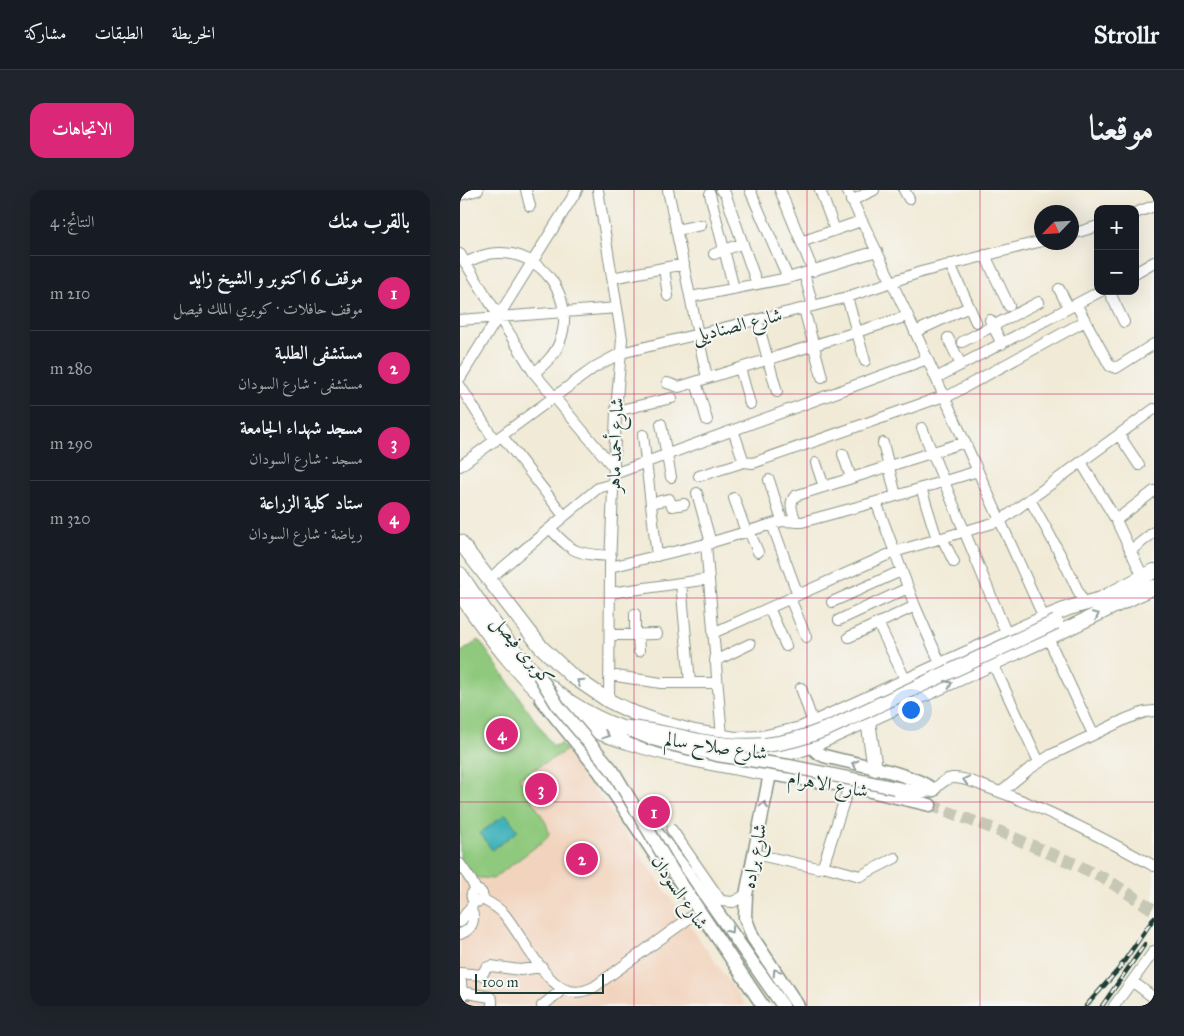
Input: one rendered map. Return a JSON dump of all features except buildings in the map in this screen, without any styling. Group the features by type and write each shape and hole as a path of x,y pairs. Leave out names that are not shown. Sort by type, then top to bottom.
{"highway":[{"path":"460,542 541,647 572,676 609,701 634,713 662,724 722,737"},
{"name":"كوبرى فيصل","path":"460,569 524,657 534,679 580,706 627,728 648,730 726,745 779,744 802,739 838,724 1050,620"},
{"name":"شارع صلاح سالم","path":"460,574 502,635 527,667 573,705 609,724 647,736 755,756 784,754 811,746 993,664 1154,586"},
{"name":"شارع صلاح سالم","path":"722,737 762,738 788,733 1007,635 1050,620 1084,604 1101,600 1148,574"},
{"name":"شارع الاهرام","path":"460,594 484,629 534,679 549,701 570,718 602,734 657,751 770,774"},
{"path":"1050,620 1101,600"},
{"path":"885,691 882,704 885,713"},
{"path":"549,701 573,705"},
{"path":"858,703 866,714 868,721 875,769"},
{"path":"647,736 657,751"}],"main road":[{"name":"شارع السودان","path":"534,679 599,771 757,1006"},
{"path":"534,679 613,772 672,870 763,1006"},
{"path":"627,728 649,738 717,755 789,766 916,792 934,790"},
{"name":"شارع الاهرام","path":"811,746 824,756 902,775 927,785 934,790"},
{"path":"599,771 620,790 657,833 713,906 781,1003"},
{"name":"شارع الاهرام","path":"770,774 849,786 930,805"},
{"name":"شارع براده","path":"770,774 746,895 746,917 753,938 798,1006"}],"street":[{"path":"462,193 478,190"},
{"path":"526,190 530,206"},
{"path":"460,378 577,190"},
{"name":"شارع أحمد ماهر","path":"599,190 622,339 616,411 610,556 609,701"},
{"path":"668,190 707,378"},
{"path":"734,288 707,195 721,190 725,193 757,284"},
{"path":"750,190 788,278"},
{"path":"780,190 801,242 808,272 813,345 822,377"},
{"path":"820,190 835,230"},
{"path":"847,190 908,316 1000,520 1050,620"},
{"path":"851,201 874,190"},
{"path":"1139,212 1154,206"},
{"path":"801,242 861,221"},
{"path":"676,230 701,225"},
{"path":"1079,232 1094,227"},
{"path":"714,254 743,243"},
{"name":"شارع الصناديلى","path":"460,466 601,364 621,353 809,308 950,264 1034,244"},
{"path":"534,373 545,364 557,347 564,327 565,313 555,283 545,271 532,261 516,255 498,252 463,258 534,373 613,476"},
{"path":"691,297 788,278 877,252"},
{"path":"985,255 1008,306"},
{"path":"1139,270 1154,262"},
{"path":"612,278 684,264"},
{"path":"950,264 976,322"},
{"path":"664,268 668,296"},
{"path":"1059,289 1085,321 1108,364 1113,368 1120,366 1154,344"},
{"path":"936,378 1094,295"},
{"path":"1110,295 1124,322"},
{"path":"847,297 865,361"},
{"path":"962,342 992,323 1038,302"},
{"path":"915,332 969,307"},
{"path":"460,320 617,308"},
{"path":"667,383 679,387 908,316"},
{"path":"757,320 778,392"},
{"path":"699,476 744,462 753,463 945,397 1085,321"},
{"path":"992,323 1002,344"},
{"path":"948,338 961,365"},
{"path":"489,579 613,476 927,359"},
{"path":"740,368 750,404"},
{"path":"696,382 707,420"},
{"path":"460,386 499,438 564,516"},
{"path":"616,411 672,398"},
{"path":"713,633 894,552 1000,520 1154,409"},
{"path":"661,424 671,477"},
{"path":"922,428 1007,635"},
{"path":"733,430 744,462"},
{"path":"643,435 657,556"},
{"path":"1119,435 1139,465"},
{"path":"796,522 791,500 794,496 965,442"},
{"path":"883,443 896,496"},
{"path":"843,454 851,478"},
{"path":"1081,462 1116,520 1130,551 1148,574"},
{"path":"816,463 824,486"},
{"path":"610,567 709,544 777,522 802,522 978,471"},
{"path":"769,480 794,597 806,637"},
{"path":"920,488 940,538 954,562"},
{"path":"1116,520 1154,491"},
{"path":"697,493 709,544 709,579 722,737"},
{"path":"652,503 669,498 672,506 684,504"},
{"path":"734,498 758,552"},
{"path":"1030,500 1059,551 1084,604"},
{"path":"876,502 901,571 941,665"},
{"path":"550,528 571,549 593,555 610,556"},
{"path":"1130,551 1154,532"},
{"path":"832,602 901,571"},
{"path":"610,593 709,579"},
{"path":"680,583 690,683"},
{"path":"839,620 908,588"},
{"path":"849,637 915,606"},
{"path":"769,608 786,646"},
{"path":"635,614 638,651"},
{"path":"878,623 906,681"},
{"path":"610,635 656,634"},
{"path":"1048,638 1093,734"},
{"path":"715,661 750,644"},
{"path":"993,664 1039,762"},
{"path":"610,676 661,683 717,683"},
{"path":"800,688 813,723"},
{"path":"1000,792 1039,762 1093,734 1144,712 1154,711"},
{"path":"934,790 945,780 959,778 1000,792 1079,826 1154,866"},
{"path":"823,866 849,786"},
{"path":"672,830 721,901 733,902 746,895"},
{"path":"754,854 818,868 823,866 860,876 895,858"},
{"path":"460,864 471,880 476,900 472,925 466,932 460,934"},
{"path":"476,900 494,905 504,914 551,979 563,989 578,992 594,987 695,914"},
{"path":"460,922 476,900"},
{"path":"1118,1004 1154,951"},
{"path":"492,1006 490,997 461,997 460,974 482,975 486,968 491,966 520,970 542,967"},
{"path":"1132,981 1154,998"},
{"path":"542,1006 563,989"}],"shaded area":[{"path":"479,640 553,746 561,744 567,750 746,1006 460,1006 460,653"}],"green space":[{"path":"479,640 553,746 561,744 567,750 519,778 546,823 549,833 546,839 493,879 470,877 460,862 460,653"}],"water":[{"path":"506,814 518,831 492,850 480,833"}],"tunnel":[{"path":"930,805 989,827 1077,865 1109,881 1154,910"}],"railway":[{"path":"1086,1006 1118,970 1154,918"},
{"path":"1102,1006 1145,944"}],"place":[{"name":"ستاد كلية الزراعة","path":"502,734"},
{"name":"مسجد شهداء الجامعة","path":"541,789"},
{"name":"موقف 6 اكتوبر و الشيخ زايد","path":"654,812"},
{"name":"مستشفى الطلبة","path":"582,859"}]}
